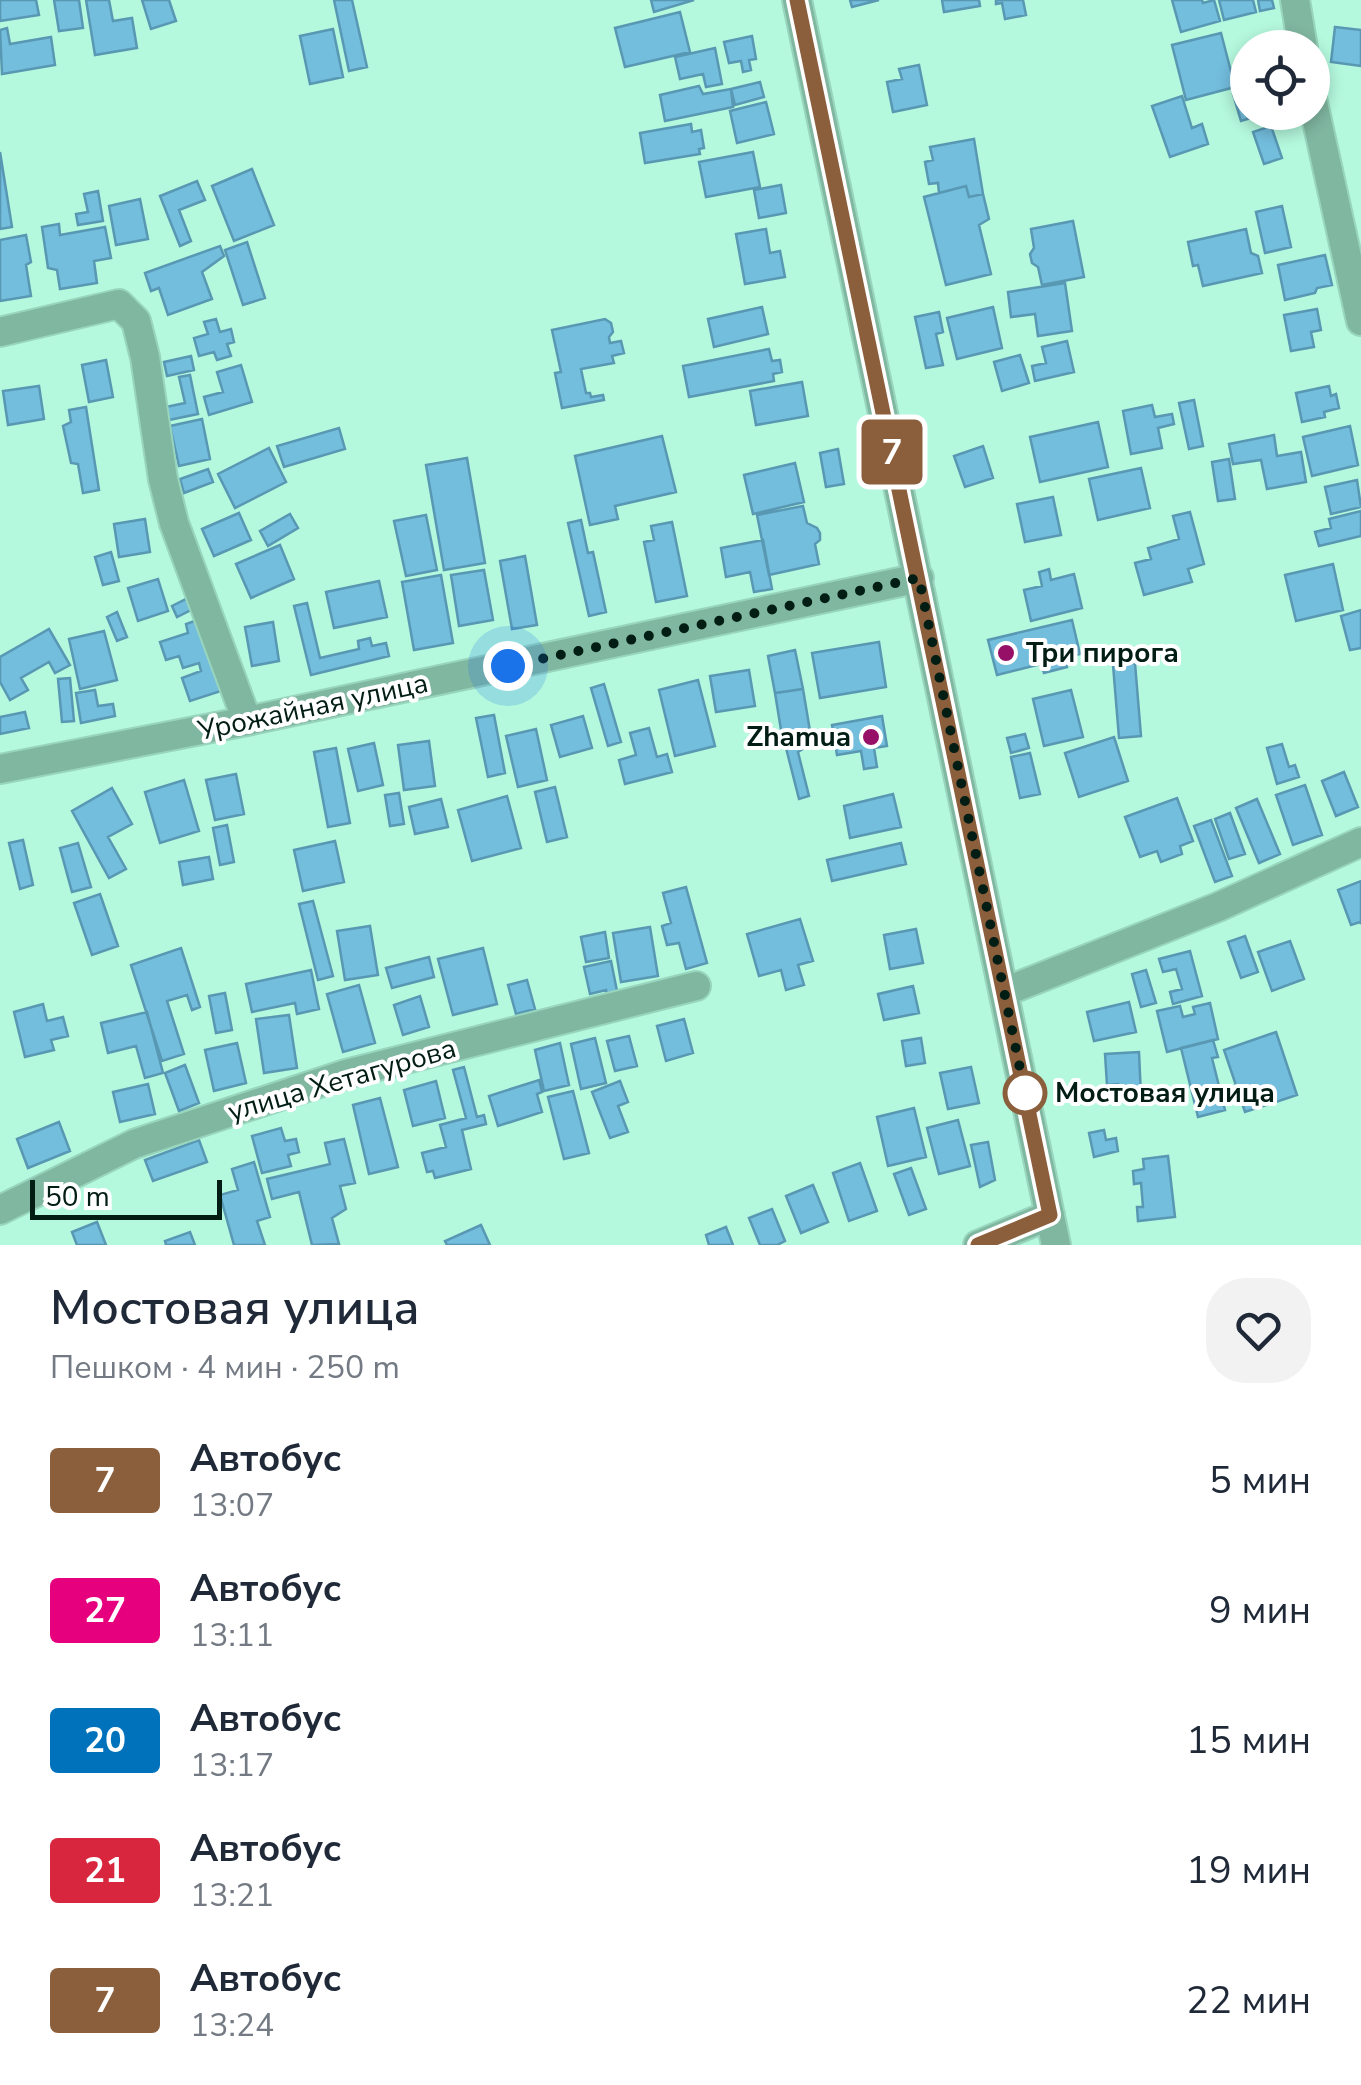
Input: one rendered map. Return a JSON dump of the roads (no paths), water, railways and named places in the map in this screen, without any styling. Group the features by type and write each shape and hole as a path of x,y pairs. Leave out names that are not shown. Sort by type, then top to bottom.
{"street":[{"path":"797,0 1056,1245"},
{"path":"1295,0 1300,30"},
{"path":"1319,130 1361,321"},
{"path":"0,332 120,304 136,321 174,523 247,721"},
{"name":"Урожайная улица","path":"0,769 247,721 919,578"},
{"path":"1004,992 1218,907 1361,842"},
{"name":"улица Хетагурова","path":"0,1210 134,1144 328,1080 696,986"},
{"path":"978,1245 1050,1215"}],"place":[{"name":"Три пирога","path":"1006,653"},
{"name":"Zhamua","path":"871,737"},
{"name":"Мостовая улица","path":"1025,1093"}]}
